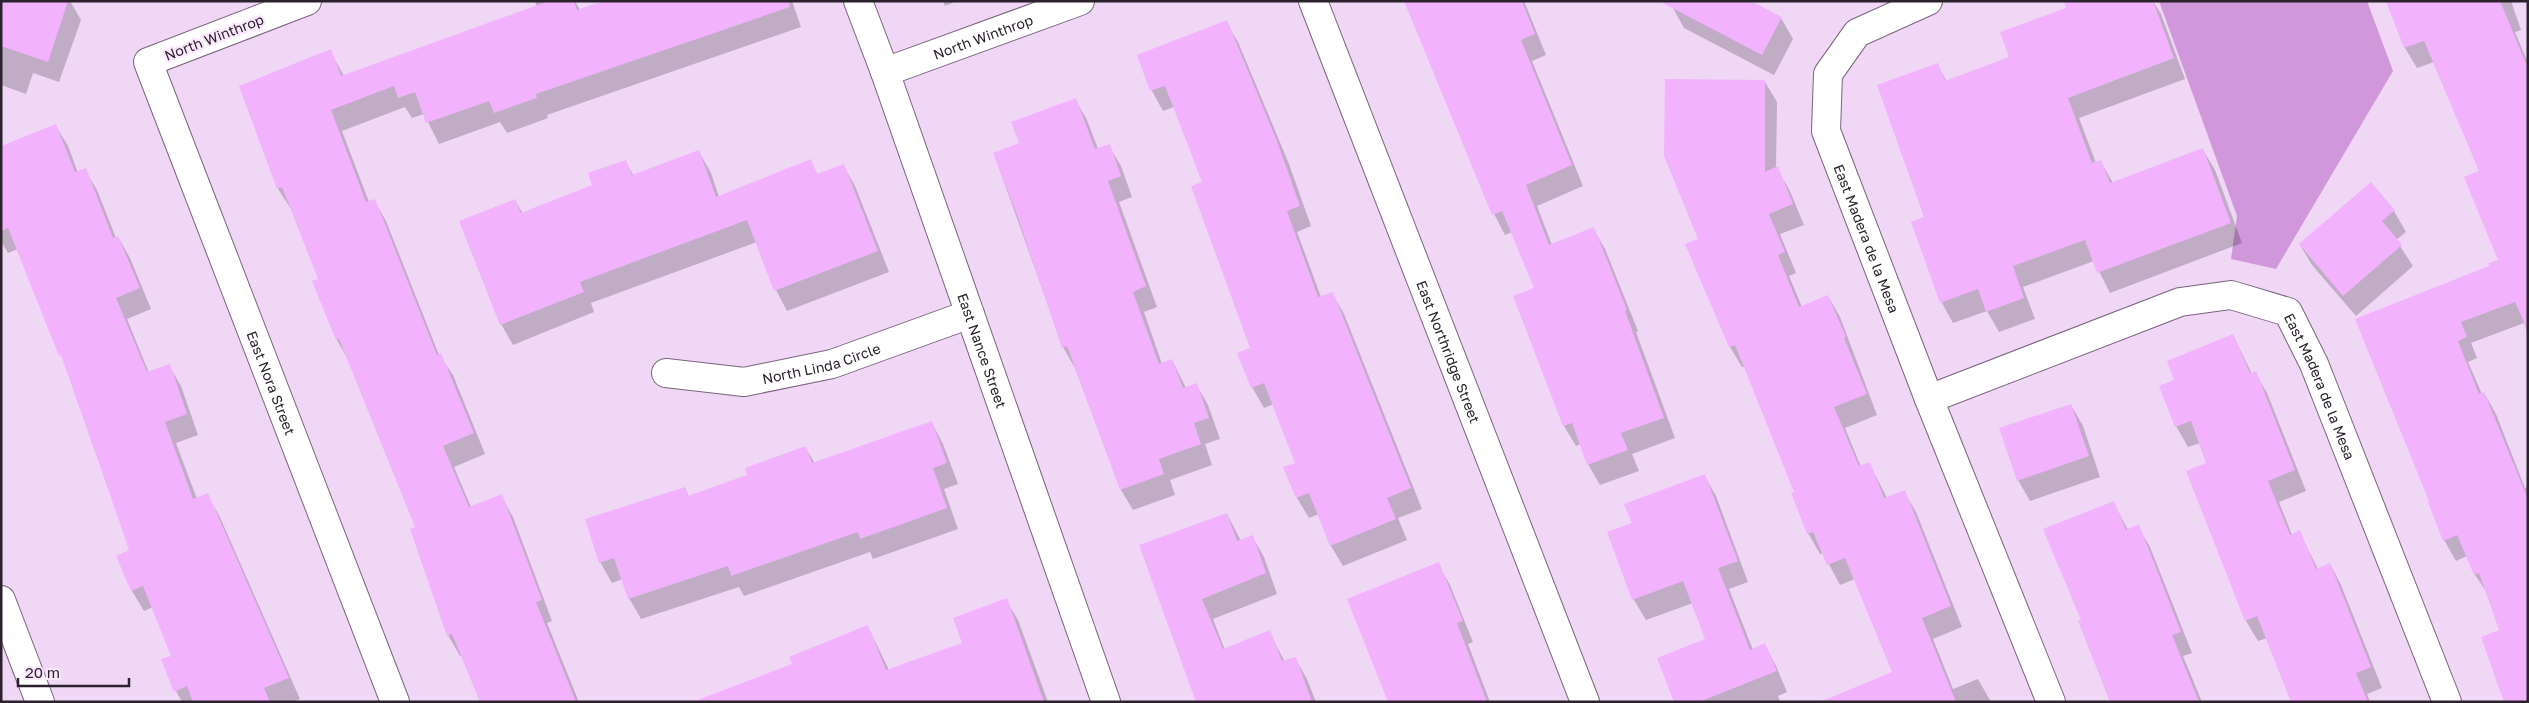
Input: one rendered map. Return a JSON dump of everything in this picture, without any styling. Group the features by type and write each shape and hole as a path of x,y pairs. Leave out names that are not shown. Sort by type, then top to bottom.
{"street":[{"name":"North Winthrop","path":"148,62 307,1"},
{"name":"East Nance Street","path":"858,1 886,72 1106,702"},
{"name":"North Winthrop","path":"886,72 1080,1"},
{"name":"East Northridge Street","path":"1313,1 1585,702"},
{"name":"East Madera de la Mesa","path":"1928,1 1856,33 1828,74 1826,131 1929,399 2051,702"},
{"name":"East Nora Street","path":"148,62 395,702"},
{"name":"East Madera de la Mesa","path":"1929,399 2180,302 2231,295 2288,312 2314,364 2447,702"},
{"name":"North Linda Circle","path":"666,373 744,382 832,364 970,314"},
{"path":"1,600 40,702"}],"shaded area":[{"path":"2159,1 2367,1 2393,71 2276,269 2231,259 2237,216"}],"building":[{"path":"1,1 68,1 48,62 1,46"},
{"path":"549,1 574,1 577,10 603,1 789,1 790,7 536,94 537,98 494,113 489,101 426,123 415,92 398,98 394,86 331,110 366,202 375,199 437,355 441,353 474,433 443,446 469,507 502,494 542,600 536,602 576,702 480,702 452,634 447,636 410,529 415,527 339,339 336,340 312,281 318,279 282,187 277,189 239,86 331,49 341,76"},
{"path":"1404,1 1522,1 1535,34 1521,40 1572,165 1526,185 1549,245 1594,227 1627,310 1625,311 1664,418 1621,433 1628,450 1587,465 1572,423 1563,426 1513,296 1534,288 1502,211 1492,215"},
{"path":"1659,1 1751,1 1782,17 1762,55"},
{"path":"2064,1 2153,1 2174,58 2068,98 2092,163 2101,160 2110,183 2203,148 2231,223 2097,273 2085,240 2013,266 2024,298 1986,312 1978,289 1940,303 1911,222 1924,217 1877,85 1938,63 1945,81 2009,57 2000,32 2066,8"},
{"path":"2386,1 2500,1 2528,68 2528,331 2515,302 2461,322 2467,337 2458,341 2479,394 2484,392 2528,499 2528,702 2504,702 2481,637 2499,630 2479,573 2474,575 2457,535 2443,541 2429,501 2355,319 2489,266 2489,263 2498,260 2464,177 2479,171 2424,41 2404,48"},
{"path":"1227,20 1277,141 1300,206 1287,211 1318,297 1333,292 1411,488 1387,498 1396,519 1330,546 1309,493 1296,498 1283,467 1295,463 1264,383 1251,388 1237,353 1250,348 1191,186 1202,182 1165,86 1150,91 1137,55"},
{"path":"1665,79 1765,80 1765,172 1778,166 1793,204 1769,214 1785,252 1778,255 1799,307 1828,295 1846,337 1844,338 1867,394 1834,407 1859,466 1870,462 1884,498 1905,490 1951,606 1922,618 1956,702 1820,702 1892,672 1845,558 1827,565 1813,532 1807,534 1791,493 1794,492 1735,345 1729,347 1685,244 1698,239 1664,156"},
{"path":"1076,98 1095,149 1110,144 1121,176 1108,181 1146,286 1133,292 1159,364 1172,359 1183,388 1197,383 1209,418 1194,423 1201,444 1159,459 1164,474 1120,490 1067,346 1062,348 1017,215 993,153 1019,143 1011,122"},
{"path":"56,124 75,172 86,168 113,238 118,236 140,288 116,298 147,372 170,364 187,414 165,422 193,499 208,493 289,678 264,688 270,702 193,702 187,686 174,692 161,659 171,656 143,586 131,591 116,556 129,550 61,355 59,356 8,228 1,231 1,146"},
{"path":"699,150 716,197 811,159 817,174 844,164 878,251 774,291 747,220 580,282 584,292 500,325 459,221 515,199 521,213 592,185 588,173 626,160 632,175"},
{"path":"2371,182 2395,210 2382,221 2402,245 2343,296 2299,244"},
{"path":"2233,334 2250,373 2256,371 2295,470 2268,481 2290,535 2300,530 2316,569 2330,563 2371,667 2356,673 2368,702 2291,702 2257,616 2245,621 2186,471 2206,463 2191,421 2175,427 2159,386 2174,380 2167,361"},
{"path":"2071,404 2089,456 2017,481 1999,428"},
{"path":"932,421 947,463 933,468 947,508 860,539 858,532 731,576 728,566 628,599 614,558 599,563 585,519 685,487 688,496 747,475 745,468 806,446 812,463"},
{"path":"1705,474 1738,561 1718,568 1750,650 1765,643 1777,671 1699,702 1674,702 1657,658 1705,639 1683,581 1632,600 1607,532 1632,523 1624,504"},
{"path":"2114,501 2126,530 2139,524 2181,632 2172,635 2199,702 2110,702 2078,621 2081,620 2043,529"},
{"path":"1227,513 1237,541 1253,535 1266,573 1202,599 1223,649 1270,630 1282,661 1296,657 1312,702 1196,702 1139,545"},
{"path":"1439,562 1463,621 1457,623 1487,702 1388,702 1347,599"},
{"path":"1007,598 1044,702 701,702 700,699 792,664 789,657 868,625 886,670 962,643 953,618"}]}
